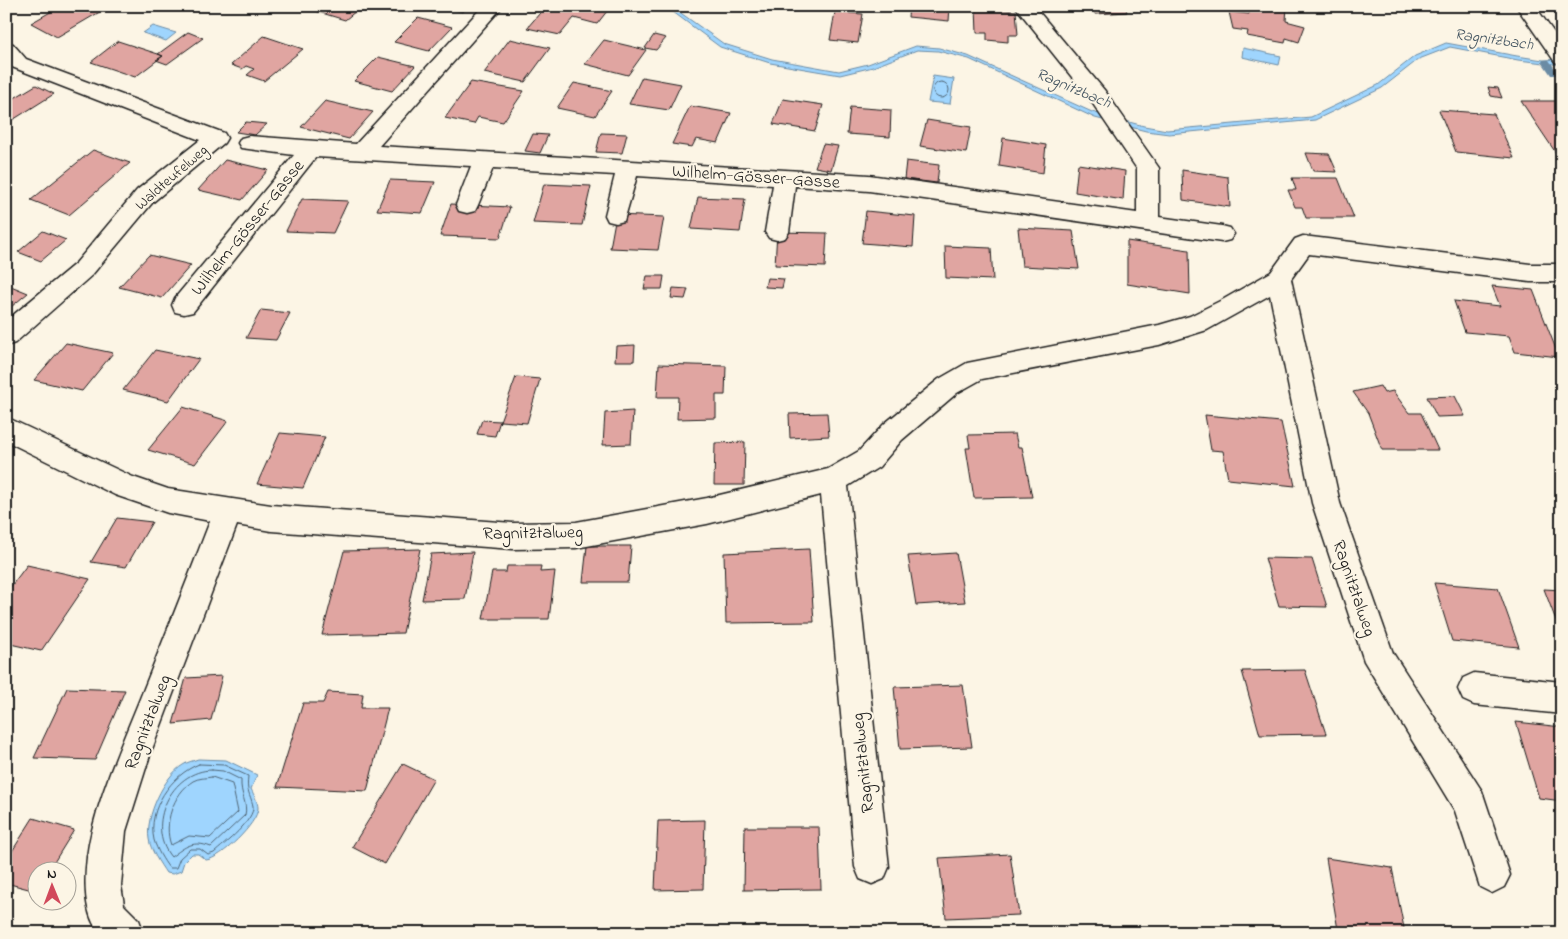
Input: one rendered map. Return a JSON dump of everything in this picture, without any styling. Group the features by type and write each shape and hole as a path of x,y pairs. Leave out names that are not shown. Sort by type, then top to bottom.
{"street":[{"path":"361,152 494,6"},
{"path":"1024,6 1098,96 1148,168 1148,223"},
{"path":"1525,6 1559,55"},
{"name":"Waldteufelweg","path":"6,48 19,63 216,138 145,196 84,269 6,336"},
{"name":"Wilhelm-Gösser-Gasse","path":"249,143 310,149 485,159 586,175 628,167 869,183 1222,234"},
{"name":"Wilhelm-Gösser-Gasse","path":"184,305 310,149"},
{"path":"467,204 485,159"},
{"path":"616,215 628,167"},
{"path":"778,232 784,178"},
{"name":"Ragnitztalweg","path":"6,428 125,486 168,501 271,518 513,536 576,535 707,511 834,480 869,459 893,432 948,386 976,370 1159,335 1198,323 1233,306 1279,278 1303,245 1530,273 1562,273"},
{"name":"Ragnitztalweg","path":"1279,278 1326,503 1380,661 1470,803 1492,875"},
{"name":"Ragnitztalweg","path":"834,480 872,868"},
{"name":"Ragnitztalweg","path":"126,933 106,914 103,885 109,831 135,752 228,512"},
{"path":"1474,689 1562,698"}],"water":[{"name":"Ragnitzbach","path":"665,6 671,6 724,44 772,59 839,71 868,64 916,46 939,48 968,56 1092,112 1167,130 1311,117 1378,85 1415,56 1446,43 1543,60 1562,59 1562,65 1518,60 1450,47 1419,59 1382,88 1315,120 1169,134 1146,131 1095,118 969,59 938,51 917,50 873,67 840,75 770,63 720,47"},
{"path":"153,26 176,33 166,41 143,33"},
{"path":"1243,48 1281,56 1279,65 1242,57"},
{"path":"933,76 954,79 950,104 928,102"},
{"path":"198,759 226,760 257,775 251,789 256,798 258,808 246,831 220,854 206,860 198,854 192,854 184,862 181,871 173,874 166,873 151,847 149,839 150,820 153,809 163,787 176,770"}],"building":[{"path":"61,6 95,6 103,10 57,37 31,23"},
{"path":"317,6 362,6 345,20 312,10"},
{"path":"440,6 469,6 463,12"},
{"path":"546,6 611,6 597,24 574,18 560,35 527,28"},
{"path":"909,6 950,6 949,21 908,17"},
{"path":"1092,6 1125,6 1127,12 1095,14"},
{"path":"1250,6 1287,6 1286,21 1305,26 1299,42 1286,38 1285,43 1247,36 1248,31 1233,29 1229,12 1249,14"},
{"path":"976,8 1016,11 1018,35 1008,35 1008,42 987,40 987,33 977,33"},
{"path":"835,12 863,14 858,43 830,40"},
{"path":"418,18 452,27 429,51 394,42"},
{"path":"188,32 203,38 167,64 156,60 163,56 158,54"},
{"path":"654,35 666,38 656,50 645,48"},
{"path":"264,36 303,49 264,81 247,75 254,69 246,66 242,69 231,65"},
{"path":"510,39 550,48 525,82 484,73"},
{"path":"604,40 646,50 628,75 585,64"},
{"path":"118,41 163,56 135,77 91,62"},
{"path":"378,57 415,66 392,91 354,81"},
{"path":"642,77 681,84 669,110 629,104"},
{"path":"471,82 524,91 503,122 478,117 474,124 445,118"},
{"path":"574,83 612,91 595,116 557,108"},
{"path":"36,85 54,94 11,121 6,119 6,103"},
{"path":"1488,87 1498,88 1502,98 1491,96"},
{"path":"783,99 823,105 815,131 773,124"},
{"path":"325,101 373,112 349,139 301,127"},
{"path":"1521,101 1562,101 1562,162"},
{"path":"690,106 731,113 718,143 696,139 692,147 672,144"},
{"path":"850,107 891,110 890,137 847,134"},
{"path":"1439,110 1494,114 1514,158 1456,152"},
{"path":"927,120 971,127 966,153 920,146"},
{"path":"246,122 267,124 255,135 236,132"},
{"path":"601,133 627,134 622,153 596,152"},
{"path":"533,134 548,135 540,153 525,151"},
{"path":"1003,138 1046,145 1043,173 999,166"},
{"path":"823,144 838,146 831,170 815,167"},
{"path":"93,150 130,163 69,215 31,200"},
{"path":"1306,153 1329,154 1337,172 1313,171"},
{"path":"225,160 268,170 242,200 198,190"},
{"path":"906,161 939,165 937,183 904,179"},
{"path":"1078,164 1125,171 1123,200 1075,192"},
{"path":"1182,170 1228,177 1230,207 1183,200"},
{"path":"1292,178 1338,178 1354,218 1306,218 1302,207 1295,207 1288,190 1296,190"},
{"path":"390,180 435,182 422,213 377,210"},
{"path":"544,184 591,186 582,225 533,223"},
{"path":"698,197 745,199 740,232 691,229"},
{"path":"302,199 348,201 333,233 286,231"},
{"path":"451,204 510,207 500,238 440,236"},
{"path":"866,211 915,216 913,247 862,243"},
{"path":"616,215 664,217 658,250 610,248"},
{"path":"1018,228 1073,231 1079,269 1022,266"},
{"path":"43,231 66,240 41,261 18,252"},
{"path":"777,232 827,233 825,267 775,265"},
{"path":"1127,241 1189,250 1190,294 1127,284"},
{"path":"945,246 991,248 993,280 946,278"},
{"path":"149,255 191,265 162,298 119,287"},
{"path":"647,276 664,276 662,289 644,289"},
{"path":"767,278 784,279 782,288 765,287"},
{"path":"6,284 28,293 6,311"},
{"path":"1492,286 1533,290 1559,357 1515,352 1509,336 1465,332 1454,301 1500,306"},
{"path":"673,288 688,289 685,299 671,298"},
{"path":"261,310 290,313 276,340 246,338"},
{"path":"66,343 113,353 82,391 34,380"},
{"path":"635,345 634,361 615,361 616,346"},
{"path":"155,350 199,359 168,401 123,390"},
{"path":"659,364 726,366 725,395 716,395 716,418 677,419 678,397 657,397"},
{"path":"516,377 540,379 527,423 500,421"},
{"path":"1380,386 1384,393 1393,391 1409,413 1421,413 1438,450 1382,450 1368,413 1353,392"},
{"path":"1455,396 1465,416 1437,417 1427,397"},
{"path":"183,407 228,421 195,464 148,450"},
{"path":"633,411 631,444 603,445 605,413"},
{"path":"827,413 829,436 790,438 789,414"},
{"path":"1205,415 1281,422 1295,486 1228,479 1223,451 1211,450"},
{"path":"482,420 500,421 495,436 477,434"},
{"path":"280,433 325,437 303,488 257,484"},
{"path":"1015,434 1018,447 1022,447 1032,497 974,498 966,448 970,448 968,435"},
{"path":"745,442 744,485 714,485 715,443"},
{"path":"117,518 152,522 126,567 91,562"},
{"path":"587,546 631,546 628,582 583,582"},
{"path":"420,549 403,633 322,635 344,551"},
{"path":"809,549 814,622 726,623 724,553"},
{"path":"473,552 465,599 422,600 431,554"},
{"path":"956,553 965,602 916,605 908,556"},
{"path":"1265,558 1312,559 1327,607 1279,606"},
{"path":"27,565 90,579 41,651 6,643 6,593"},
{"path":"507,566 541,566 540,572 555,571 549,619 483,619 492,572 506,572"},
{"path":"1434,583 1498,588 1519,647 1452,641"},
{"path":"1544,589 1562,590 1562,636"},
{"path":"1305,670 1326,734 1260,735 1242,671"},
{"path":"222,676 211,720 173,724 186,678"},
{"path":"963,685 972,747 900,749 894,687"},
{"path":"67,688 125,690 95,760 34,758"},
{"path":"328,692 363,694 361,708 388,708 367,791 277,787 303,703 323,703"},
{"path":"1516,722 1562,727 1562,801 1539,798"},
{"path":"403,764 434,779 385,864 352,847"},
{"path":"33,818 74,830 54,862 28,862 28,889 6,883 6,861"},
{"path":"705,820 703,889 655,890 658,821"},
{"path":"745,827 819,827 821,889 744,890"},
{"path":"1010,854 1019,915 946,918 939,858"},
{"path":"1326,858 1392,868 1405,933 1353,933 1338,930"}],"waterway":[{"path":"1546,62 1554,73"}]}
